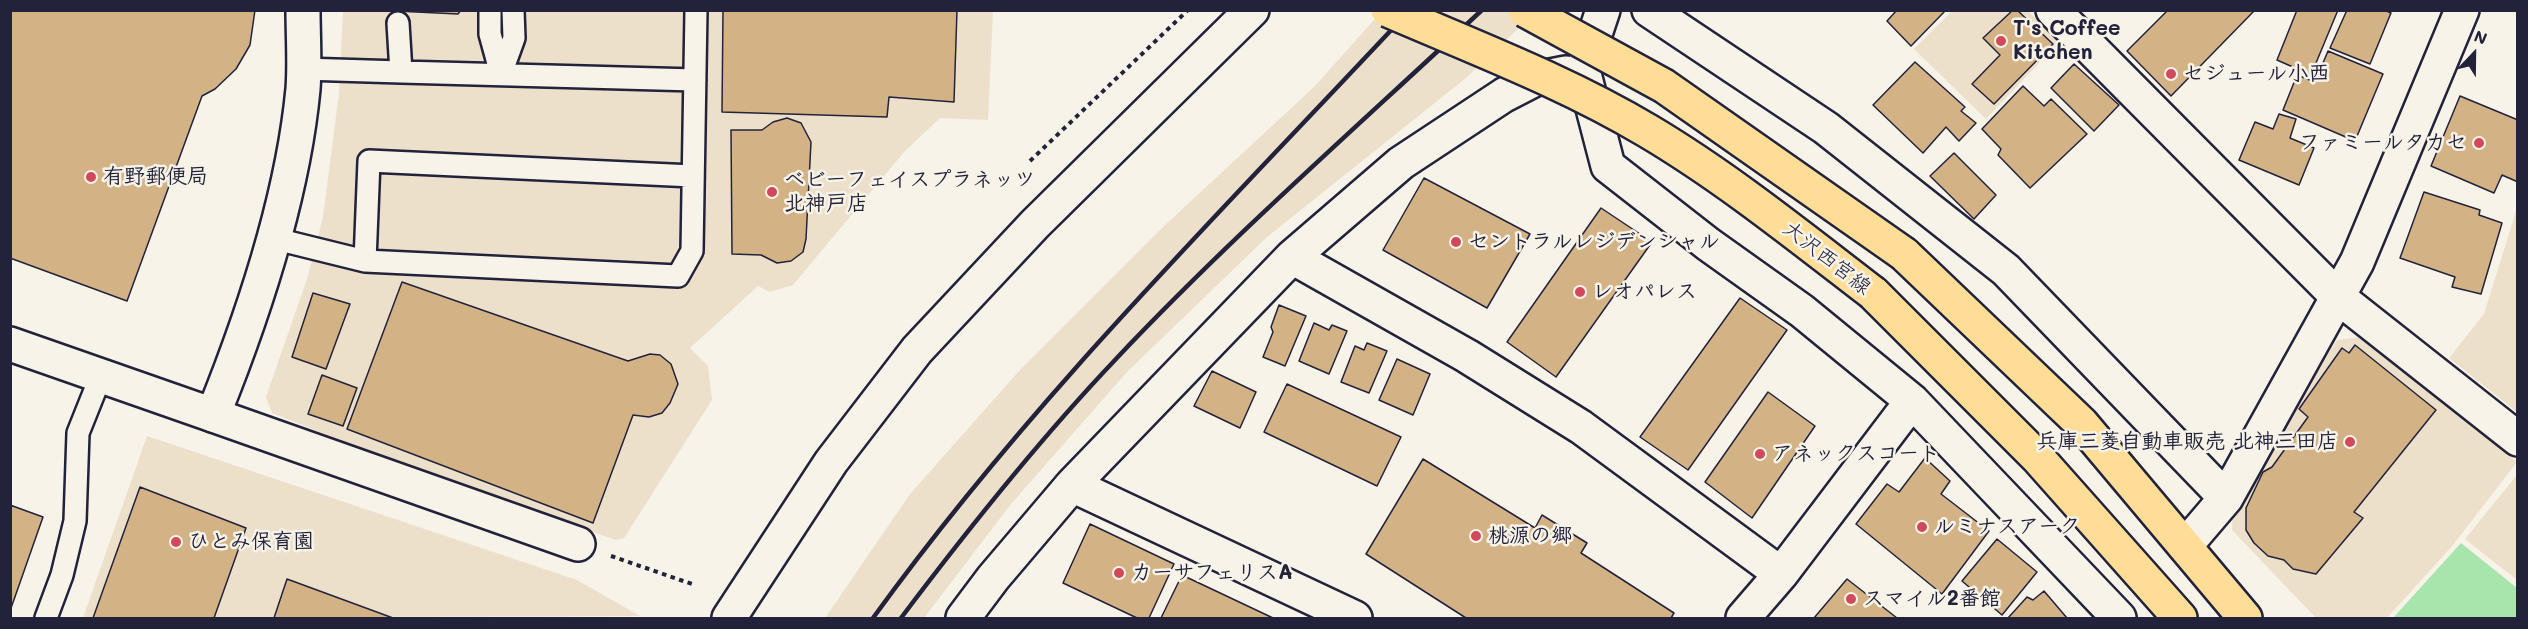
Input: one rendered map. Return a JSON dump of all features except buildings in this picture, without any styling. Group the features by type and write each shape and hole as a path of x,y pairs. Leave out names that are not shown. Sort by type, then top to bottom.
{"main road":[{"name":"大沢西宮線","path":"1388,10 1543,77 1648,131 1776,218 1873,294 2037,457 2169,615"},
{"path":"1525,10 1664,86 1904,254 2082,424 2245,618"}],"street":[{"path":"213,415 258,294 287,181 303,88 303,10"},
{"path":"729,618 831,462 917,350 1035,224 1252,10"},
{"path":"1603,10 1583,70 1608,166 1708,244 1802,311 1912,401 2120,618"},
{"path":"1649,10 1826,128 2006,270 2226,498"},
{"path":"2053,10 2338,297 2517,439"},
{"path":"2185,546 2226,498 2357,262 2462,10"},
{"path":"963,618 993,578 1072,485 1292,257 1401,163 1504,95 1534,79 1583,70"},
{"path":"1292,257 1467,356 1581,427 1781,574"},
{"path":"10,344 100,378 213,415 592,549"},
{"path":"1743,618 1781,574 1912,401"},
{"path":"1072,485 1355,618"}],"lane":[{"path":"490,10 490,34 501,74"},
{"path":"501,74 514,38 513,10"},
{"path":"272,238 365,261 678,276 692,250 696,10"},
{"path":"398,23 401,72"},
{"path":"303,69 695,80"},
{"path":"365,261 369,161 693,176"},
{"path":"46,618 62,575 75,521 78,433 100,378"}],"path":[{"path":"1030,161 1188,10"},
{"path":"592,549 692,584"}],"shaded area":[{"path":"343,11 993,11 988,120 940,118 904,152 793,285 770,292 758,286 690,348 708,366 712,400 624,538 616,540 431,476 272,413 266,397 307,279 323,217 339,93"},
{"path":"1382,11 1537,11 1466,78 1267,237 1127,372 1011,504 924,618 825,618 910,494 1019,371 1164,226 1314,87"},
{"path":"1952,11 2028,11 2060,41 1986,119 1914,49"},
{"path":"2516,211 2518,212 2517,412 2449,358 2484,314"},
{"path":"2362,337 2517,462 2453,545 2387,618 2316,618 2232,530 2233,502 2337,340"},
{"path":"147,436 577,580 640,616 83,618"},
{"path":"2517,475 2518,580 2465,539"}],"green space":[{"path":"2461,543 2517,588 2517,618 2393,618"}],"railway":[{"path":"873,618 998,458 1131,306 1410,10"},
{"path":"901,618 1004,486 1115,360 1249,226 1482,10"}],"place":[{"name":"T's Coffee Kitchen","path":"2001,41"},
{"name":"セジュール小西","path":"2171,74"},
{"name":"ファミールタカセ","path":"2479,143"},
{"name":"有野郵便局","path":"91,177"},
{"name":"ベビーフェイスプラネッツ 北神戸店","path":"772,192"},
{"name":"セントラルレジデンシャル","path":"1456,242"},
{"name":"レオパレス","path":"1580,292"},
{"name":"兵庫三菱自動車販売 北神三田店","path":"2350,442"},
{"name":"アネックスコート","path":"1760,454"},
{"name":"ルミナスアーク","path":"1922,527"},
{"name":"桃源の郷","path":"1476,536"},
{"name":"ひとみ保育園","path":"176,542"},
{"name":"カーサフェリスA","path":"1119,573"},
{"name":"スマイル2番館","path":"1851,599"}]}
